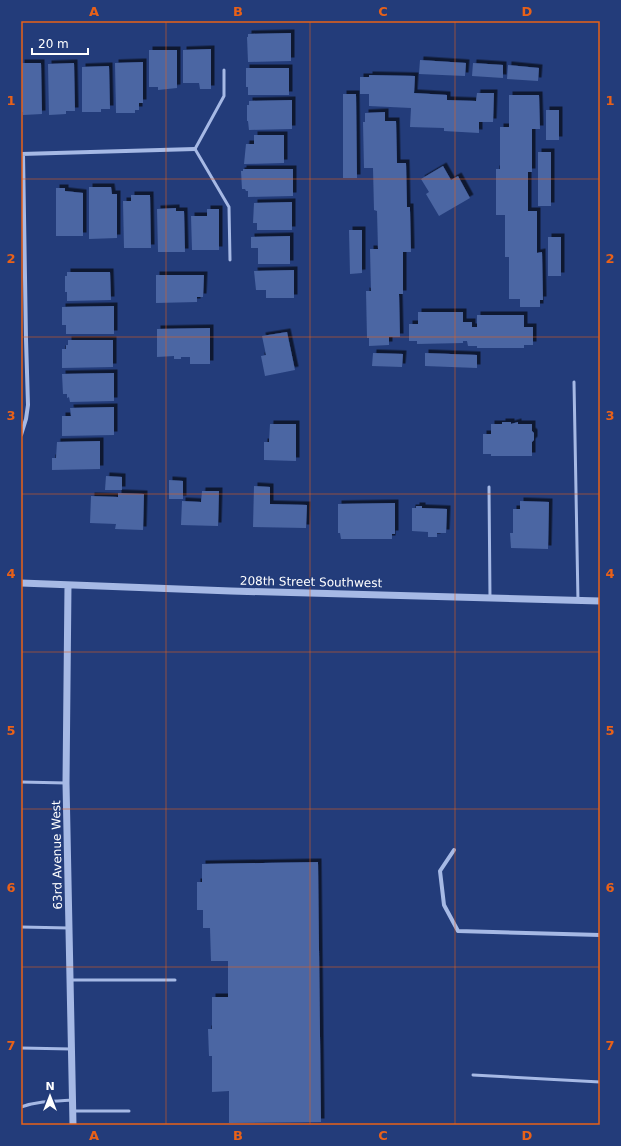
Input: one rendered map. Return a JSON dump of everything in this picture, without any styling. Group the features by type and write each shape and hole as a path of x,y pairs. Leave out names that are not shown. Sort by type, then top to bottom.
{"street":[{"path":"21,435 26,419 28,405 22,154 195,149"},
{"name":"208th Street Southwest","path":"21,583 231,591 600,601"},
{"name":"63rd Avenue West","path":"68,585 66,783 73,1125"},
{"path":"454,850 440,871 444,905 458,931 600,935"}],"lane":[{"path":"224,70 224,96 195,149 229,207 230,260"},
{"path":"574,382 578,600"},
{"path":"489,487 490,598"},
{"path":"21,782 66,783"},
{"path":"21,927 69,928"},
{"path":"70,980 175,980"},
{"path":"21,1048 72,1049"},
{"path":"473,1076 600,1082"},
{"path":"21,1107 42,1101 72,1100"},
{"path":"73,1111 129,1111"}],"building":[{"path":"291,33 291,61 248,62 248,34"},
{"path":"211,49 211,89 200,89 199,83 183,83 183,50"},
{"path":"149,50 177,50 177,88 158,90 158,87 149,87"},
{"path":"420,60 466,63 465,76 419,74"},
{"path":"143,62 143,103 139,103 139,110 135,110 135,113 116,113 115,63"},
{"path":"21,63 41,63 42,114 23,115 23,112 21,112"},
{"path":"74,63 75,111 66,111 66,114 49,115 48,64"},
{"path":"473,63 503,65 503,78 472,76"},
{"path":"508,65 539,68 538,81 507,79"},
{"path":"109,66 110,109 101,109 101,112 82,112 82,67"},
{"path":"246,68 289,68 289,95 248,95 248,87 246,87"},
{"path":"369,75 415,76 414,93 447,95 447,100 476,101 477,93 494,93 493,122 479,122 479,133 444,131 444,128 410,127 411,108 369,106 369,94 360,94 360,77 369,77"},
{"path":"343,94 356,94 357,178 343,178"},
{"path":"509,95 539,95 540,129 532,129 532,172 528,172 528,211 537,211 537,253 542,252 543,300 540,300 540,307 520,307 520,299 509,299 509,257 505,257 505,215 496,215 496,169 500,169 500,127 509,127"},
{"path":"292,100 292,129 249,130 247,121 247,105 249,105 249,101"},
{"path":"546,110 559,110 559,140 546,140"},
{"path":"385,112 385,121 396,121 397,163 406,163 407,207 410,207 411,252 403,252 403,294 399,294 400,337 389,337 389,345 369,346 369,338 367,338 366,291 371,291 370,249 378,249 377,211 374,210 373,168 364,168 363,122 365,122 365,113"},
{"path":"254,135 284,135 284,163 244,164 246,144 254,144"},
{"path":"538,152 551,152 551,206 538,206"},
{"path":"443,166 451,180 458,176 470,198 439,216 426,194 429,192 421,179"},
{"path":"243,169 293,169 293,196 248,197 248,191 242,189 241,171 243,171"},
{"path":"89,187 111,187 112,194 117,194 117,238 89,239"},
{"path":"56,188 65,188 65,191 83,193 83,236 56,236"},
{"path":"131,195 150,195 151,248 124,248 123,201 131,201"},
{"path":"292,202 292,230 257,230 257,223 253,223 254,203"},
{"path":"176,208 176,211 184,211 185,252 158,252 157,209"},
{"path":"207,209 219,209 219,250 192,250 191,216 207,216"},
{"path":"349,230 362,230 362,273 350,274"},
{"path":"290,236 290,264 258,264 258,248 251,248 251,237"},
{"path":"548,237 561,237 561,276 548,276"},
{"path":"294,270 294,298 266,298 266,290 256,290 254,271"},
{"path":"67,272 110,272 111,300 67,301 67,292 65,292 65,276 67,276"},
{"path":"156,275 204,275 203,297 197,297 197,302 156,303"},
{"path":"114,306 114,334 66,334 66,325 62,325 62,307"},
{"path":"418,312 463,312 463,322 472,322 472,327 477,327 477,315 524,315 524,327 533,327 533,345 524,345 524,348 477,348 477,346 468,346 467,341 463,341 463,343 417,344 417,341 409,341 409,324 418,324"},
{"path":"210,328 210,364 190,364 190,357 174,359 174,356 157,357 157,329"},
{"path":"287,332 295,370 265,376 261,356 266,355 262,336"},
{"path":"68,340 113,340 113,367 62,368 62,349 66,349"},
{"path":"373,353 403,354 402,367 372,366"},
{"path":"425,353 477,355 477,368 425,366"},
{"path":"114,373 114,401 70,402 69,397 67,398 67,394 63,394 62,374"},
{"path":"114,407 114,435 62,436 62,416 71,416 70,408"},
{"path":"502,422 511,422 511,424 518,422 518,424 532,424 534,440 532,442 532,456 491,456 491,454 483,454 483,434 491,434 491,424 502,424"},
{"path":"270,424 296,424 296,461 264,460 264,442 269,442"},
{"path":"100,441 100,469 52,470 52,458 56,458 57,442"},
{"path":"106,476 122,477 122,490 105,490"},
{"path":"169,480 183,481 183,499 169,499"},
{"path":"254,486 270,487 270,504 307,505 306,528 253,527"},
{"path":"202,491 219,491 218,526 181,525 182,501 201,502"},
{"path":"118,493 144,494 143,530 115,529 116,524 90,523 91,496 118,497"},
{"path":"520,501 549,502 548,549 511,548 510,533 513,533 513,509 520,509"},
{"path":"395,503 395,534 392,534 392,539 341,539 340,533 338,533 338,504"},
{"path":"416,506 422,506 422,508 447,509 446,533 437,533 437,537 428,537 428,532 412,531 412,508 416,508"},
{"path":"318,862 321,1122 229,1123 229,1091 212,1092 212,1056 209,1056 208,1029 212,1029 212,997 228,997 228,961 211,961 210,928 203,928 203,910 197,910 197,882 202,882 202,864"}]}
